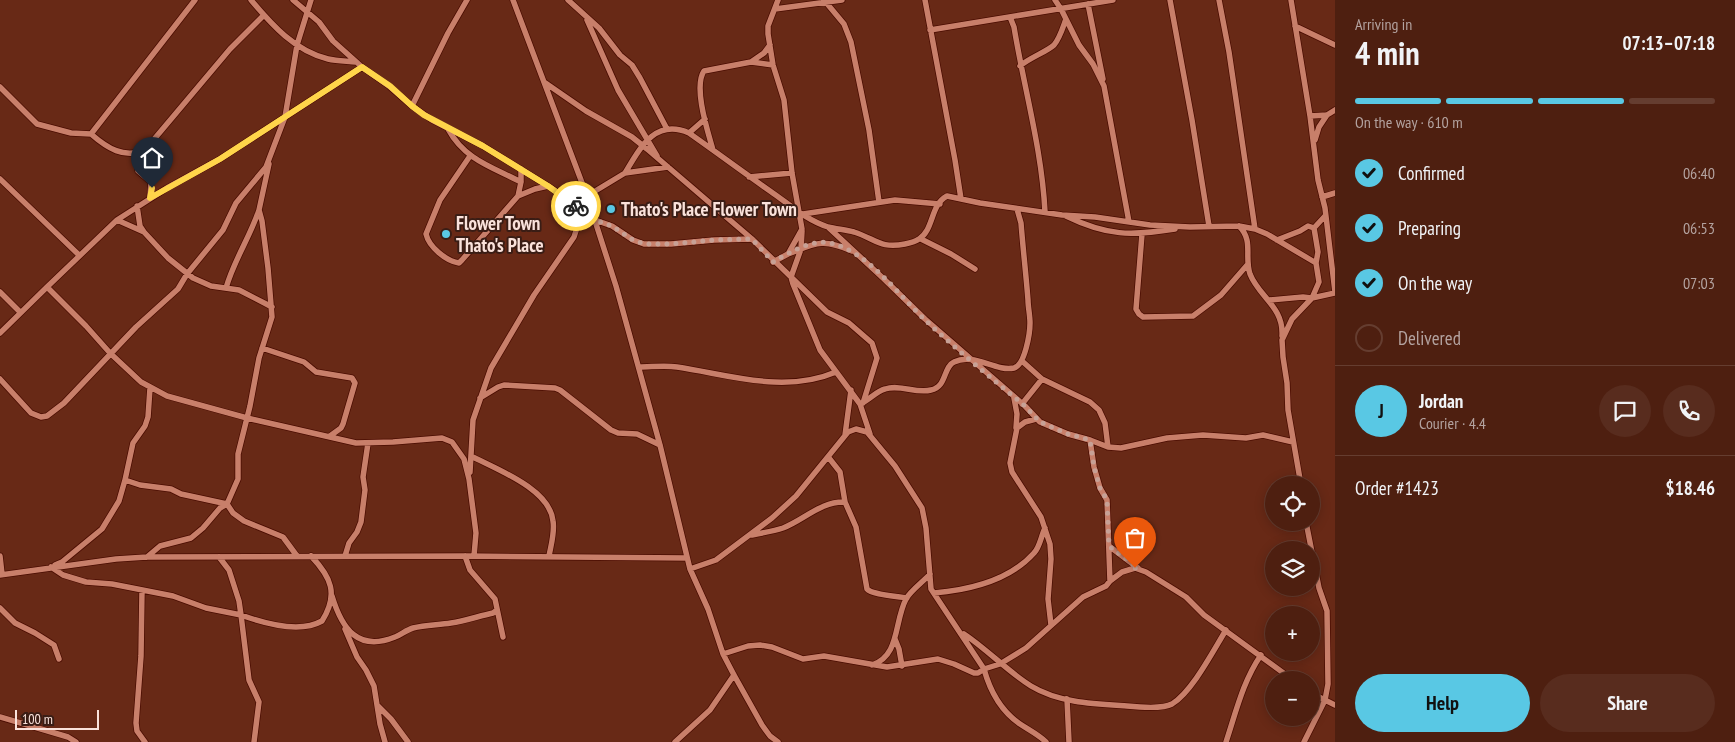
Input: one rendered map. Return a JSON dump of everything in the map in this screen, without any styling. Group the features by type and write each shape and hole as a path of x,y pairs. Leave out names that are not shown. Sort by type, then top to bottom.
{"street":[{"path":"91,134 195,0"},
{"path":"251,0 285,36 297,45 328,59 356,62"},
{"path":"293,0 319,22 333,41 356,62 390,86 412,106 448,129 483,146 521,169 574,205 583,209 590,206"},
{"path":"0,379 31,413 41,417 47,416 64,403 136,327 178,289 187,274 223,230 236,203 266,167 284,117 297,45 311,0"},
{"path":"412,106 448,33 467,0"},
{"path":"513,0 595,220 639,367 660,446 686,558 734,675 762,725 770,736 778,742"},
{"path":"568,0 599,28 620,54 632,65 666,129"},
{"path":"778,0 768,26 773,65 780,82 784,100 792,173 801,214 802,229 801,249 791,277 820,350 862,403 871,437"},
{"path":"775,9 842,0"},
{"path":"925,0 956,160 961,199"},
{"path":"1055,0 1104,86"},
{"path":"930,30 1113,0"},
{"path":"1170,0 1209,226"},
{"path":"1219,0 1229,52 1255,229"},
{"path":"1269,300 1312,298 1335,292 1310,116 1291,0"},
{"path":"825,2 844,24 851,42 869,130 879,202"},
{"path":"1088,4 1129,222"},
{"path":"0,87 37,124 71,133 91,134 104,146 118,153 137,153 145,150 230,49 264,15"},
{"path":"1010,17 1014,27 1036,144 1045,212"},
{"path":"586,18 618,90 658,158"},
{"path":"1020,66 1054,45 1066,19"},
{"path":"1295,26 1335,45"},
{"path":"751,62 764,53 770,45"},
{"path":"713,150 705,119 700,85 700,77 704,71 751,62 773,65"},
{"path":"0,333 116,220 150,198 220,159 362,67"},
{"path":"544,82 586,111 632,137 752,239 773,262 827,312 849,323 872,343 877,358 862,403"},
{"path":"1314,143 1327,115 1335,110"},
{"path":"1310,116 1327,115"},
{"path":"689,133 705,119"},
{"path":"448,129 459,145 470,156 521,182"},
{"path":"624,173 642,145 658,131 681,129 801,214 827,226 855,232 884,245 895,246 921,239 951,254 974,269"},
{"path":"226,288 233,266 250,235 259,210 271,152"},
{"path":"137,153 138,171 151,182 150,198"},
{"path":"470,156 440,200 426,234 431,244 443,256 455,262 462,260 518,196 548,186"},
{"path":"587,196 624,173 668,167"},
{"path":"518,196 521,169"},
{"path":"749,177 792,173"},
{"path":"0,179 79,255"},
{"path":"1322,197 1335,193"},
{"path":"921,239 932,221 933,213 944,197 947,196 1017,209 1095,217 1150,226 1239,226 1255,229 1316,263"},
{"path":"801,214 895,200 912,200 940,204"},
{"path":"137,206 140,226 144,232 168,258 187,274 210,286 240,290 272,307"},
{"path":"469,479 473,420 492,368 534,295 574,237 583,209"},
{"path":"862,403 884,389 899,388 928,391 935,389 941,384 951,364 955,361 971,359 1005,368 1014,368 1022,361 1028,341 1030,322 1021,224 1017,209"},
{"path":"147,557 160,546 191,538 203,528 220,508 227,504 238,479 238,454 259,358 272,317 262,220 259,210"},
{"path":"1062,215 1085,226 1106,232 1142,234 1190,227"},
{"path":"1282,340 1292,319 1312,298 1319,282 1316,263 1318,252 1314,228 1324,216"},
{"path":"116,220 144,232"},
{"path":"595,220 612,226 633,240 644,244 752,239"},
{"path":"827,226 924,319 1022,404 1036,419 1068,434 1108,447 1121,448 1167,438 1203,435 1246,438 1263,435 1293,442"},
{"path":"1239,226 1245,232 1248,241 1248,264 1251,274 1282,323 1288,410 1299,476"},
{"path":"1277,240 1308,226 1314,228"},
{"path":"788,254 802,229"},
{"path":"1142,234 1136,310 1143,317 1193,316 1221,295 1248,264"},
{"path":"773,262 819,242 828,242 856,254"},
{"path":"47,287 110,353 141,382 167,396 247,418 356,443 447,439 456,446 464,459 469,479 476,533 474,556"},
{"path":"0,292 20,312"},
{"path":"262,348 304,362 316,372 352,378 355,383 343,424 341,428 330,436"},
{"path":"1022,361 1042,380 1090,402 1100,410 1105,424 1108,447"},
{"path":"639,367 675,367 756,380 790,383 819,379 836,372"},
{"path":"1022,404 1042,380"},
{"path":"480,398 504,384 555,388 611,430 618,433 637,434 660,446"},
{"path":"51,567 62,562 102,529 120,501 133,443 145,426 148,417 150,388"},
{"path":"845,435 851,390"},
{"path":"1014,397 1017,414 1010,468 1041,517 1050,544 1051,559 1048,599 1051,625"},
{"path":"1016,431 1022,423 1036,419"},
{"path":"690,568 716,560 750,536 796,496 829,458 845,435 856,429 863,430 895,466 922,508 925,520 930,584 984,669 994,697 1018,723 1046,742"},
{"path":"1090,440 1094,467 1100,488 1107,500 1110,581"},
{"path":"345,556 348,543 357,532 361,522 365,490 362,477 368,443"},
{"path":"471,456 526,485 545,502 552,514 553,520 549,556"},
{"path":"829,458 840,472 845,502 856,527 868,591 907,598"},
{"path":"125,480 140,485 171,489 181,494 227,504 233,513 244,521 283,537 297,556"},
{"path":"750,536 783,528 814,511 836,502 845,502"},
{"path":"934,593 971,588 991,581 1018,566 1034,554 1045,528"},
{"path":"1304,742 1325,700 1328,684 1327,611 1319,588 1308,531"},
{"path":"1109,546 1138,568 1186,597 1204,615 1281,671"},
{"path":"0,556 1,574 116,559 147,557 549,556 686,558"},
{"path":"311,556 322,568 330,582 338,614 356,657 366,670 374,686 385,742"},
{"path":"465,556 470,570 495,599 503,637"},
{"path":"219,557 229,570 239,601 249,680 259,702 254,742"},
{"path":"51,567 63,575 86,582 112,584 173,596 206,608 282,626 303,627 322,621 332,596"},
{"path":"724,654 748,646 760,645 772,647 803,659 824,656 888,667 938,659 978,673 1000,664 1026,648 1083,596 1106,586 1122,572 1138,568"},
{"path":"871,665 883,659 890,651 907,598 930,574"},
{"path":"142,590 141,656 136,724 137,730 145,742"},
{"path":"0,608 15,623 54,645 59,659"},
{"path":"343,624 354,635 365,641 377,642 396,637 410,628 453,623 493,613 497,610"},
{"path":"961,632 979,644 1000,664 1030,686 1046,693 1083,702 1136,707 1162,707 1173,704 1195,680 1226,630"},
{"path":"894,637 899,649 902,666"},
{"path":"1226,742 1244,685 1251,669 1261,655"},
{"path":"674,742 710,710 734,675"},
{"path":"1320,698 1335,705"},
{"path":"1067,699 1069,742"},
{"path":"378,706 391,719 408,742"},
{"path":"0,717 68,737 76,742"}],"way so far":[{"path":"576,206 583,209 590,206 595,220 612,226 633,240 644,244 752,239 773,262 806,246 819,242 828,242 856,254 924,319 1025,406 1036,419 1068,434 1090,440 1094,467 1100,488 1107,500 1109,546 1138,568 1135,568"}],"place":[{"name":"Thato's Place Flower Town","path":"611,209"},
{"name":"Flower Town Thato's Place","path":"446,234"}],"route":[{"path":"152,188 150,198 220,159 362,67 390,86 424,115 483,146 548,186 576,206"}]}
